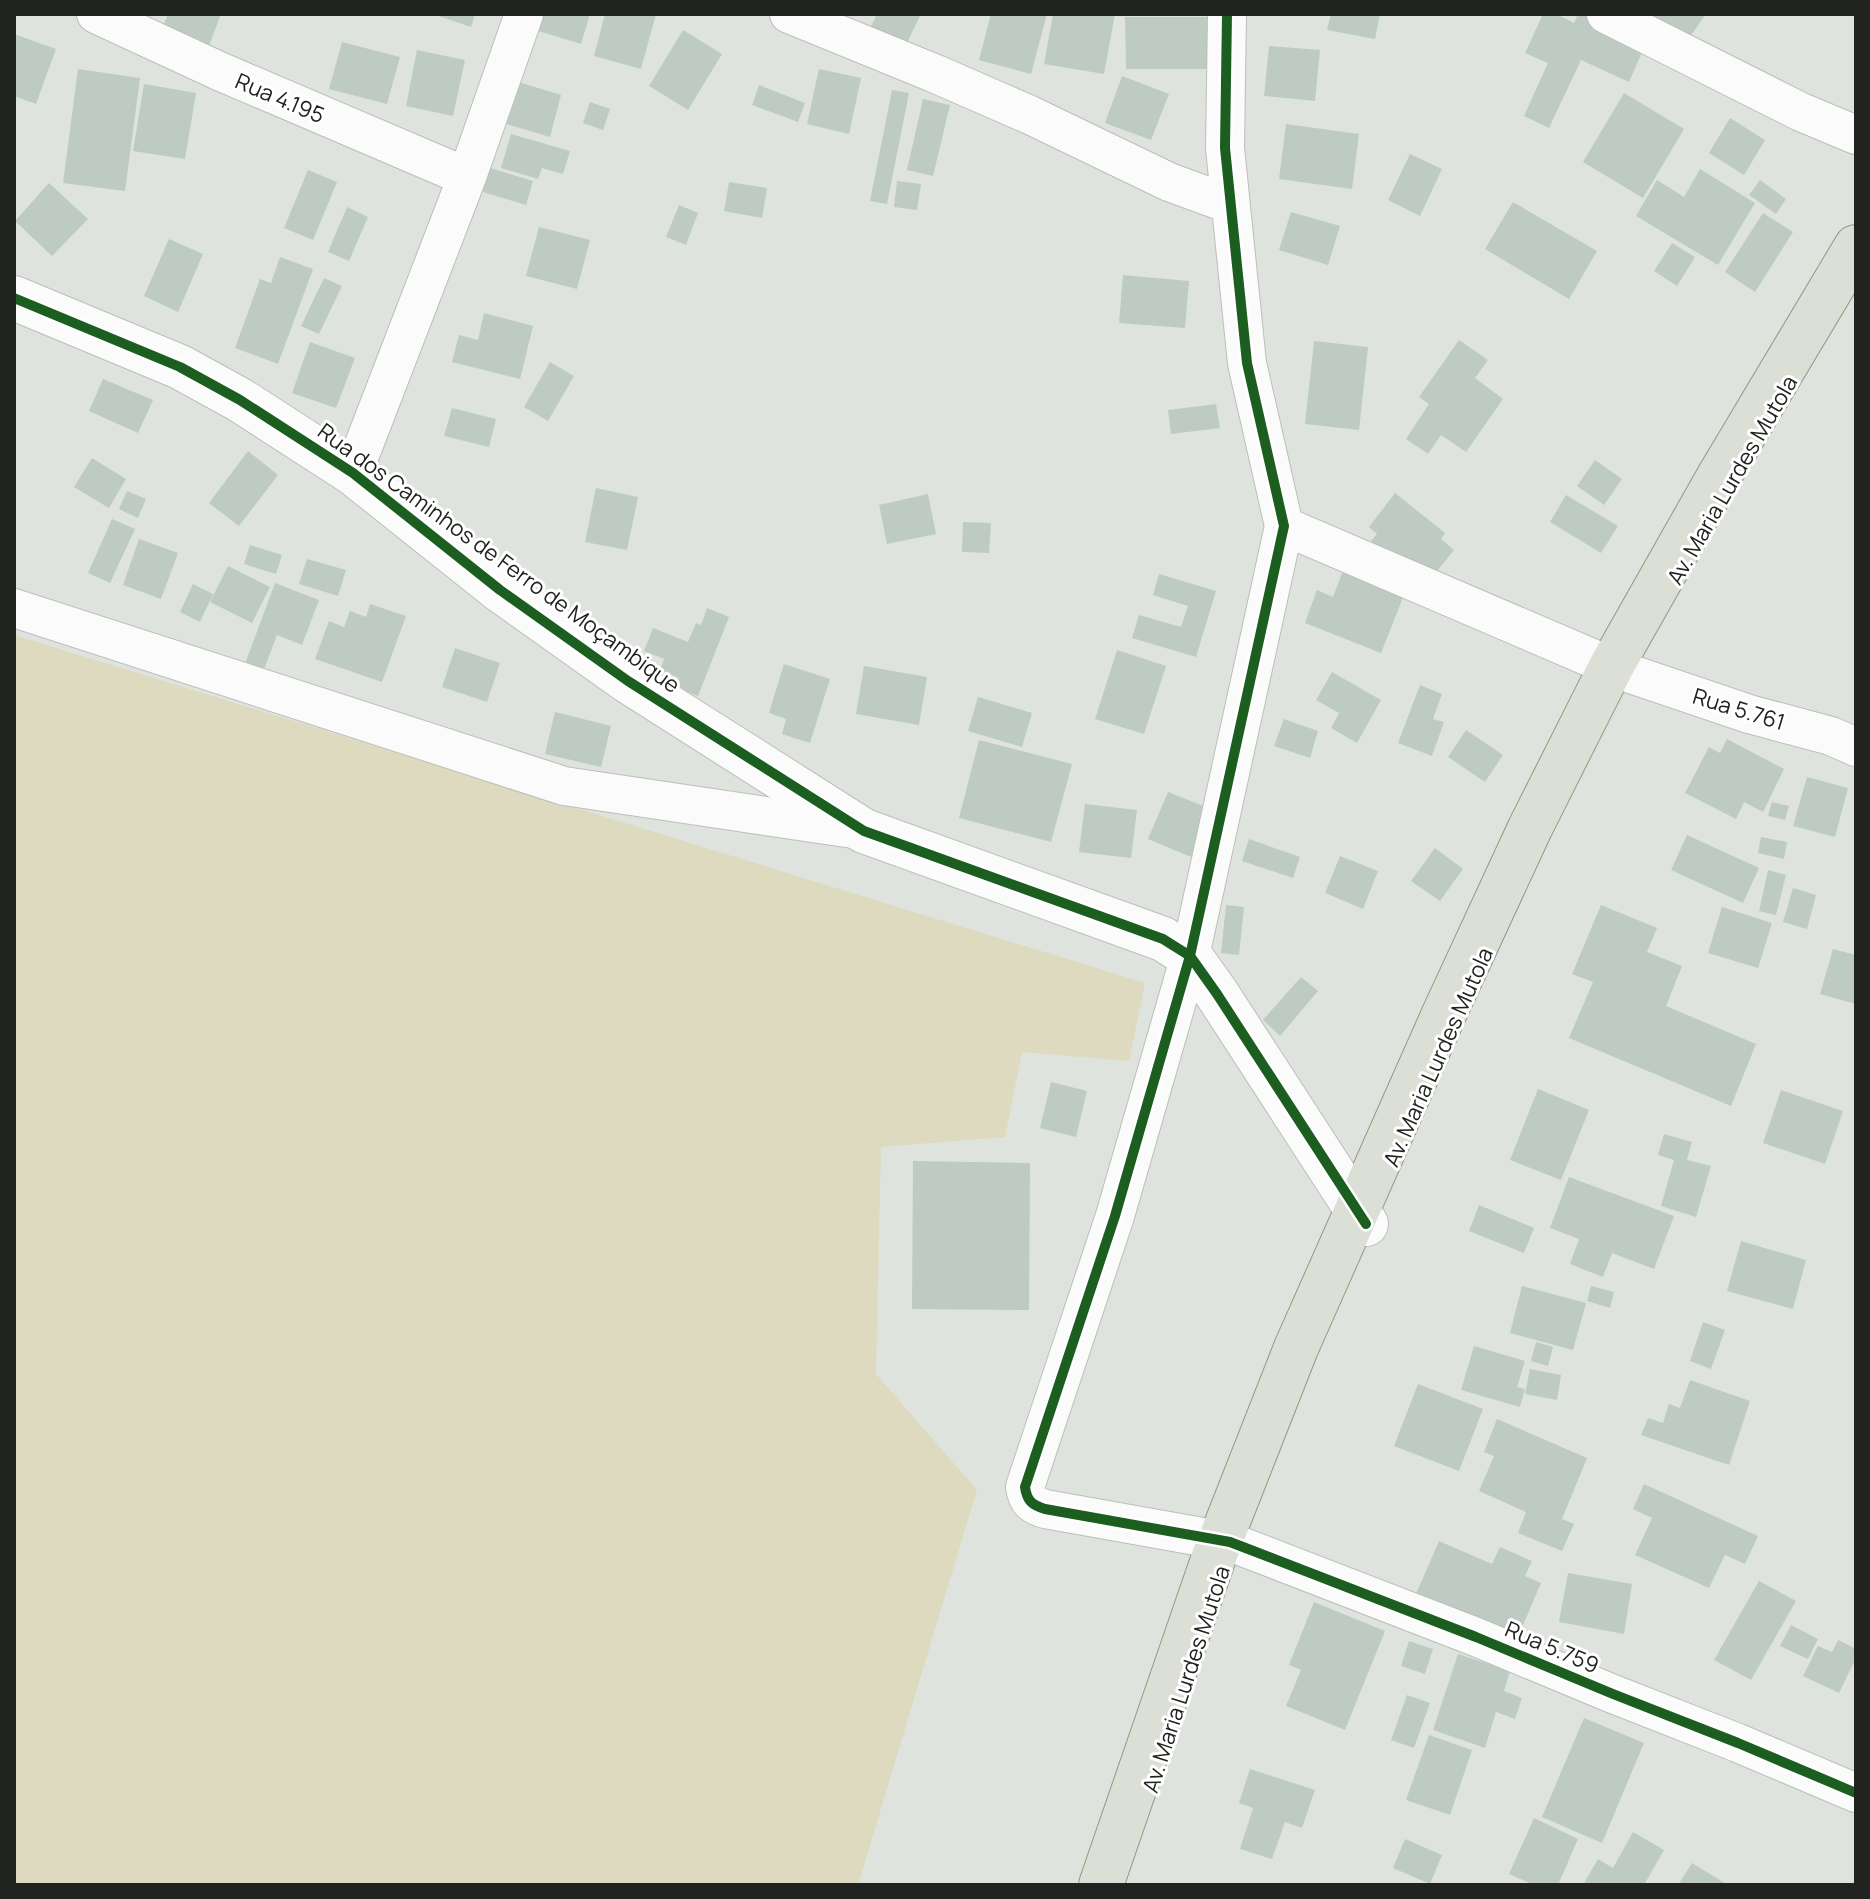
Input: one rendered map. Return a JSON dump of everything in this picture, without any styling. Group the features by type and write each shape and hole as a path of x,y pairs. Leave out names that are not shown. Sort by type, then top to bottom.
{"main road":[{"path":"1101,1885 1215,1554 1296,1348 1444,1014 1530,828 1611,667 1718,478 1856,247"},
{"name":"Av. Maria Lurdes Mutola","path":"1121,1885 1230,1542 1462,995 1622,671 1759,429 1856,275"},
{"name":"Rua dos Caminhos de Ferro de Moçambique","path":"14,298 180,367 240,400 353,473 500,590 628,681 864,831 1163,939 1190,956 1366,1224"}],"street":[{"name":"Rua 4.195","path":"96,14 219,71 467,177"},
{"path":"353,473 467,177 524,14"},
{"path":"789,14 1030,115 1169,182 1229,204"},
{"path":"1190,956 1284,526 1247,363 1229,204 1225,148 1227,14"},
{"path":"1606,14 1801,112 1856,135"},
{"name":"Rua 5.761","path":"1284,526 1622,671 1749,714 1831,736 1856,747"},
{"path":"14,608 564,786 864,831"},
{"name":"Rua 5.759","path":"1190,956 1115,1216 1025,1487 1027,1498 1045,1509 1230,1542 1476,1637 1856,1793"}],"shaded area":[{"path":"14,635 1145,983 1129,1061 1022,1052 1005,1137 881,1147 876,1374 977,1490 858,1885 14,1885"}],"building":[{"path":"168,14 221,14 208,48 162,29"},
{"path":"433,14 475,14 471,27"},
{"path":"540,14 590,14 581,44 535,30"},
{"path":"605,14 656,14 641,69 594,56"},
{"path":"877,14 921,14 904,49 868,33"},
{"path":"991,14 1047,14 1031,74 979,60"},
{"path":"1053,14 1115,14 1104,74 1044,64"},
{"path":"1331,14 1380,14 1375,39 1327,30"},
{"path":"1543,14 1556,14 1574,23 1578,14 1594,14 1643,50 1629,82 1581,60 1549,128 1524,116 1548,63 1525,53"},
{"path":"1651,14 1706,14 1682,48 1645,22"},
{"path":"1125,17 1207,17 1208,69 1126,69"},
{"path":"683,30 722,54 688,110 649,86"},
{"path":"14,34 56,49 36,104 14,96"},
{"path":"342,42 400,57 387,104 329,89"},
{"path":"1269,46 1320,50 1315,101 1264,96"},
{"path":"417,50 465,60 453,116 406,106"},
{"path":"78,69 140,78 125,191 63,183"},
{"path":"819,69 861,78 849,134 807,124"},
{"path":"1122,76 1169,94 1151,140 1105,123"},
{"path":"515,81 561,95 550,137 503,123"},
{"path":"144,84 196,93 185,159 133,151"},
{"path":"759,85 805,103 798,122 752,105"},
{"path":"892,90 909,93 887,204 870,201"},
{"path":"1624,93 1684,129 1643,198 1583,162"},
{"path":"923,99 950,105 933,176 907,170"},
{"path":"590,102 610,109 603,130 583,123"},
{"path":"1730,118 1765,140 1744,175 1709,153"},
{"path":"1286,124 1359,134 1352,189 1279,179"},
{"path":"511,134 570,151 563,174 542,168 538,179 501,168"},
{"path":"1410,154 1442,169 1420,216 1388,200"},
{"path":"490,168 533,181 526,205 483,192"},
{"path":"1700,169 1755,203 1718,265 1636,216 1657,180 1684,197"},
{"path":"308,170 337,182 313,240 284,228"},
{"path":"1760,180 1786,199 1776,214 1749,195"},
{"path":"897,181 921,184 917,210 894,207"},
{"path":"729,182 767,188 762,218 724,211"},
{"path":"49,183 88,219 52,256 15,221"},
{"path":"1513,202 1597,251 1569,299 1485,249"},
{"path":"679,205 698,213 686,245 666,237"},
{"path":"347,207 368,217 349,261 328,252"},
{"path":"1291,212 1340,226 1328,265 1279,250"},
{"path":"1763,213 1793,232 1755,292 1725,272"},
{"path":"539,227 590,240 577,289 526,276"},
{"path":"169,239 203,254 178,312 144,296"},
{"path":"1672,243 1695,257 1677,286 1654,271"},
{"path":"280,257 313,269 278,364 235,348 260,279 271,283"},
{"path":"1123,275 1189,281 1185,328 1119,323"},
{"path":"324,278 342,286 319,334 301,326"},
{"path":"484,313 533,326 520,379 452,362 459,335 478,340"},
{"path":"1459,340 1488,360 1475,378 1503,399 1466,452 1441,435 1428,454 1406,439 1429,404 1419,397"},
{"path":"1314,341 1368,347 1359,430 1305,424"},
{"path":"310,342 355,358 336,408 292,393"},
{"path":"550,362 574,376 548,421 524,407"},
{"path":"103,379 153,400 138,433 89,411"},
{"path":"1216,404 1220,428 1171,434 1168,410"},
{"path":"452,408 496,419 489,447 444,436"},
{"path":"248,451 278,475 239,526 209,503"},
{"path":"92,458 126,479 109,508 74,487"},
{"path":"1595,460 1622,479 1604,505 1577,486"},
{"path":"596,488 638,497 627,550 585,542"},
{"path":"127,491 146,499 138,518 119,509"},
{"path":"1395,493 1445,533 1441,539 1454,550 1426,585 1371,541 1377,534 1369,527"},
{"path":"928,494 936,534 887,544 879,505"},
{"path":"1566,495 1618,526 1601,553 1550,522"},
{"path":"112,519 135,529 110,583 88,573"},
{"path":"963,522 991,523 989,553 962,552"},
{"path":"139,539 178,553 161,599 123,585"},
{"path":"250,545 282,555 276,574 244,564"},
{"path":"307,559 346,570 338,596 299,584"},
{"path":"228,566 270,587 252,623 210,602"},
{"path":"1343,571 1404,595 1381,653 1305,623 1317,590 1333,597"},
{"path":"1159,574 1216,591 1196,657 1132,638 1139,615 1181,627 1188,606 1153,595"},
{"path":"275,583 319,600 302,645 277,635 263,672 245,664"},
{"path":"193,584 213,594 200,622 180,612"},
{"path":"370,604 406,616 382,682 315,659 329,621 344,627 350,611 366,617"},
{"path":"707,608 729,617 698,696 675,687 678,678 660,670 664,659 644,651 653,628 688,642 696,623 701,625"},
{"path":"455,648 500,663 487,702 442,687"},
{"path":"1117,650 1166,666 1144,734 1095,719"},
{"path":"784,664 830,679 810,743 782,734 786,719 769,713"},
{"path":"864,666 927,677 919,725 856,714"},
{"path":"1332,672 1381,700 1357,743 1331,728 1339,713 1316,700"},
{"path":"1420,685 1442,694 1433,719 1444,722 1432,756 1398,743"},
{"path":"978,697 1032,713 1022,747 968,731"},
{"path":"555,712 611,726 601,767 545,754"},
{"path":"1284,719 1318,731 1310,758 1274,746"},
{"path":"1466,730 1503,755 1485,782 1448,757"},
{"path":"1727,739 1784,769 1763,812 1744,802 1736,819 1685,793 1709,747 1720,753"},
{"path":"979,740 1072,764 1051,842 959,818"},
{"path":"1807,777 1848,788 1835,837 1793,826"},
{"path":"1168,792 1211,809 1191,857 1148,839"},
{"path":"1772,802 1789,806 1785,820 1768,816"},
{"path":"1085,804 1137,810 1131,858 1079,852"},
{"path":"1687,835 1759,868 1743,903 1671,870"},
{"path":"1761,837 1787,842 1784,859 1758,853"},
{"path":"1249,839 1300,857 1293,878 1242,861"},
{"path":"1435,848 1463,869 1440,901 1411,881"},
{"path":"1340,856 1378,871 1363,909 1325,893"},
{"path":"1768,870 1786,875 1776,915 1759,911"},
{"path":"1793,888 1816,895 1807,929 1783,922"},
{"path":"1226,905 1244,907 1239,955 1221,953"},
{"path":"1601,905 1657,928 1647,952 1682,966 1666,1006 1756,1044 1731,1106 1569,1038 1593,982 1572,974"},
{"path":"1722,907 1772,923 1758,968 1708,953"},
{"path":"1833,949 1856,955 1856,1004 1820,994"},
{"path":"1301,977 1318,991 1280,1036 1263,1020"},
{"path":"1051,1082 1087,1091 1076,1137 1040,1128"},
{"path":"1538,1089 1589,1110 1561,1180 1510,1160"},
{"path":"1781,1090 1843,1111 1825,1164 1763,1143"},
{"path":"1664,1134 1692,1142 1687,1160 1711,1166 1696,1217 1661,1206 1674,1160 1658,1155"},
{"path":"913,1161 1030,1163 1029,1310 912,1309"},
{"path":"1569,1177 1674,1216 1654,1269 1612,1253 1603,1277 1570,1264 1579,1239 1550,1228"},
{"path":"1479,1205 1534,1228 1524,1253 1469,1231"},
{"path":"1741,1241 1806,1260 1793,1309 1727,1291"},
{"path":"1522,1286 1586,1303 1573,1350 1510,1333"},
{"path":"1591,1286 1614,1292 1610,1308 1587,1301"},
{"path":"1703,1322 1725,1330 1711,1369 1690,1361"},
{"path":"1536,1342 1553,1347 1548,1366 1531,1361"},
{"path":"1474,1346 1525,1361 1517,1387 1525,1389 1520,1407 1461,1390"},
{"path":"1530,1369 1561,1375 1557,1400 1525,1394"},
{"path":"1690,1380 1750,1401 1729,1465 1641,1435 1648,1418 1663,1423 1669,1404 1680,1408"},
{"path":"1418,1384 1483,1409 1459,1471 1394,1446"},
{"path":"1497,1419 1587,1458 1562,1519 1574,1524 1562,1551 1518,1533 1526,1512 1479,1491 1494,1456 1484,1452"},
{"path":"1644,1484 1758,1536 1745,1564 1725,1555 1709,1588 1635,1555 1652,1518 1633,1509"},
{"path":"1439,1541 1492,1564 1500,1547 1532,1561 1525,1576 1541,1583 1517,1639 1416,1594"},
{"path":"1568,1573 1632,1584 1624,1634 1559,1622"},
{"path":"1759,1581 1796,1601 1751,1680 1714,1660"},
{"path":"1314,1602 1385,1631 1345,1730 1286,1706 1301,1670 1289,1665"},
{"path":"1791,1625 1818,1639 1808,1659 1780,1646"},
{"path":"1838,1640 1856,1649 1856,1658 1839,1693 1803,1676 1818,1646 1832,1652"},
{"path":"1409,1641 1433,1649 1425,1674 1401,1666"},
{"path":"1458,1654 1510,1671 1504,1691 1522,1698 1515,1719 1496,1712 1485,1748 1433,1730"},
{"path":"1407,1695 1430,1703 1414,1748 1391,1740"},
{"path":"1584,1718 1644,1743 1602,1843 1542,1817"},
{"path":"1429,1735 1472,1750 1450,1815 1406,1800"},
{"path":"1250,1769 1315,1790 1302,1828 1285,1822 1272,1859 1240,1849 1253,1808 1239,1803"},
{"path":"1534,1818 1578,1839 1558,1885 1534,1885 1509,1874"},
{"path":"1633,1832 1664,1850 1644,1885 1583,1885 1598,1859 1613,1868"},
{"path":"1405,1839 1442,1855 1430,1884 1393,1868"},
{"path":"1692,1863 1728,1885 1678,1885"}],"cycle path":[{"path":"1227,14 1225,148 1247,363 1284,526 1190,956 1115,1216 1025,1487 1027,1496 1033,1504 1045,1509 1230,1542 1476,1637 1856,1793"},
{"path":"14,298 180,367 240,400 353,473 500,590 628,681 864,831 1163,939 1190,956 1366,1224"}]}
